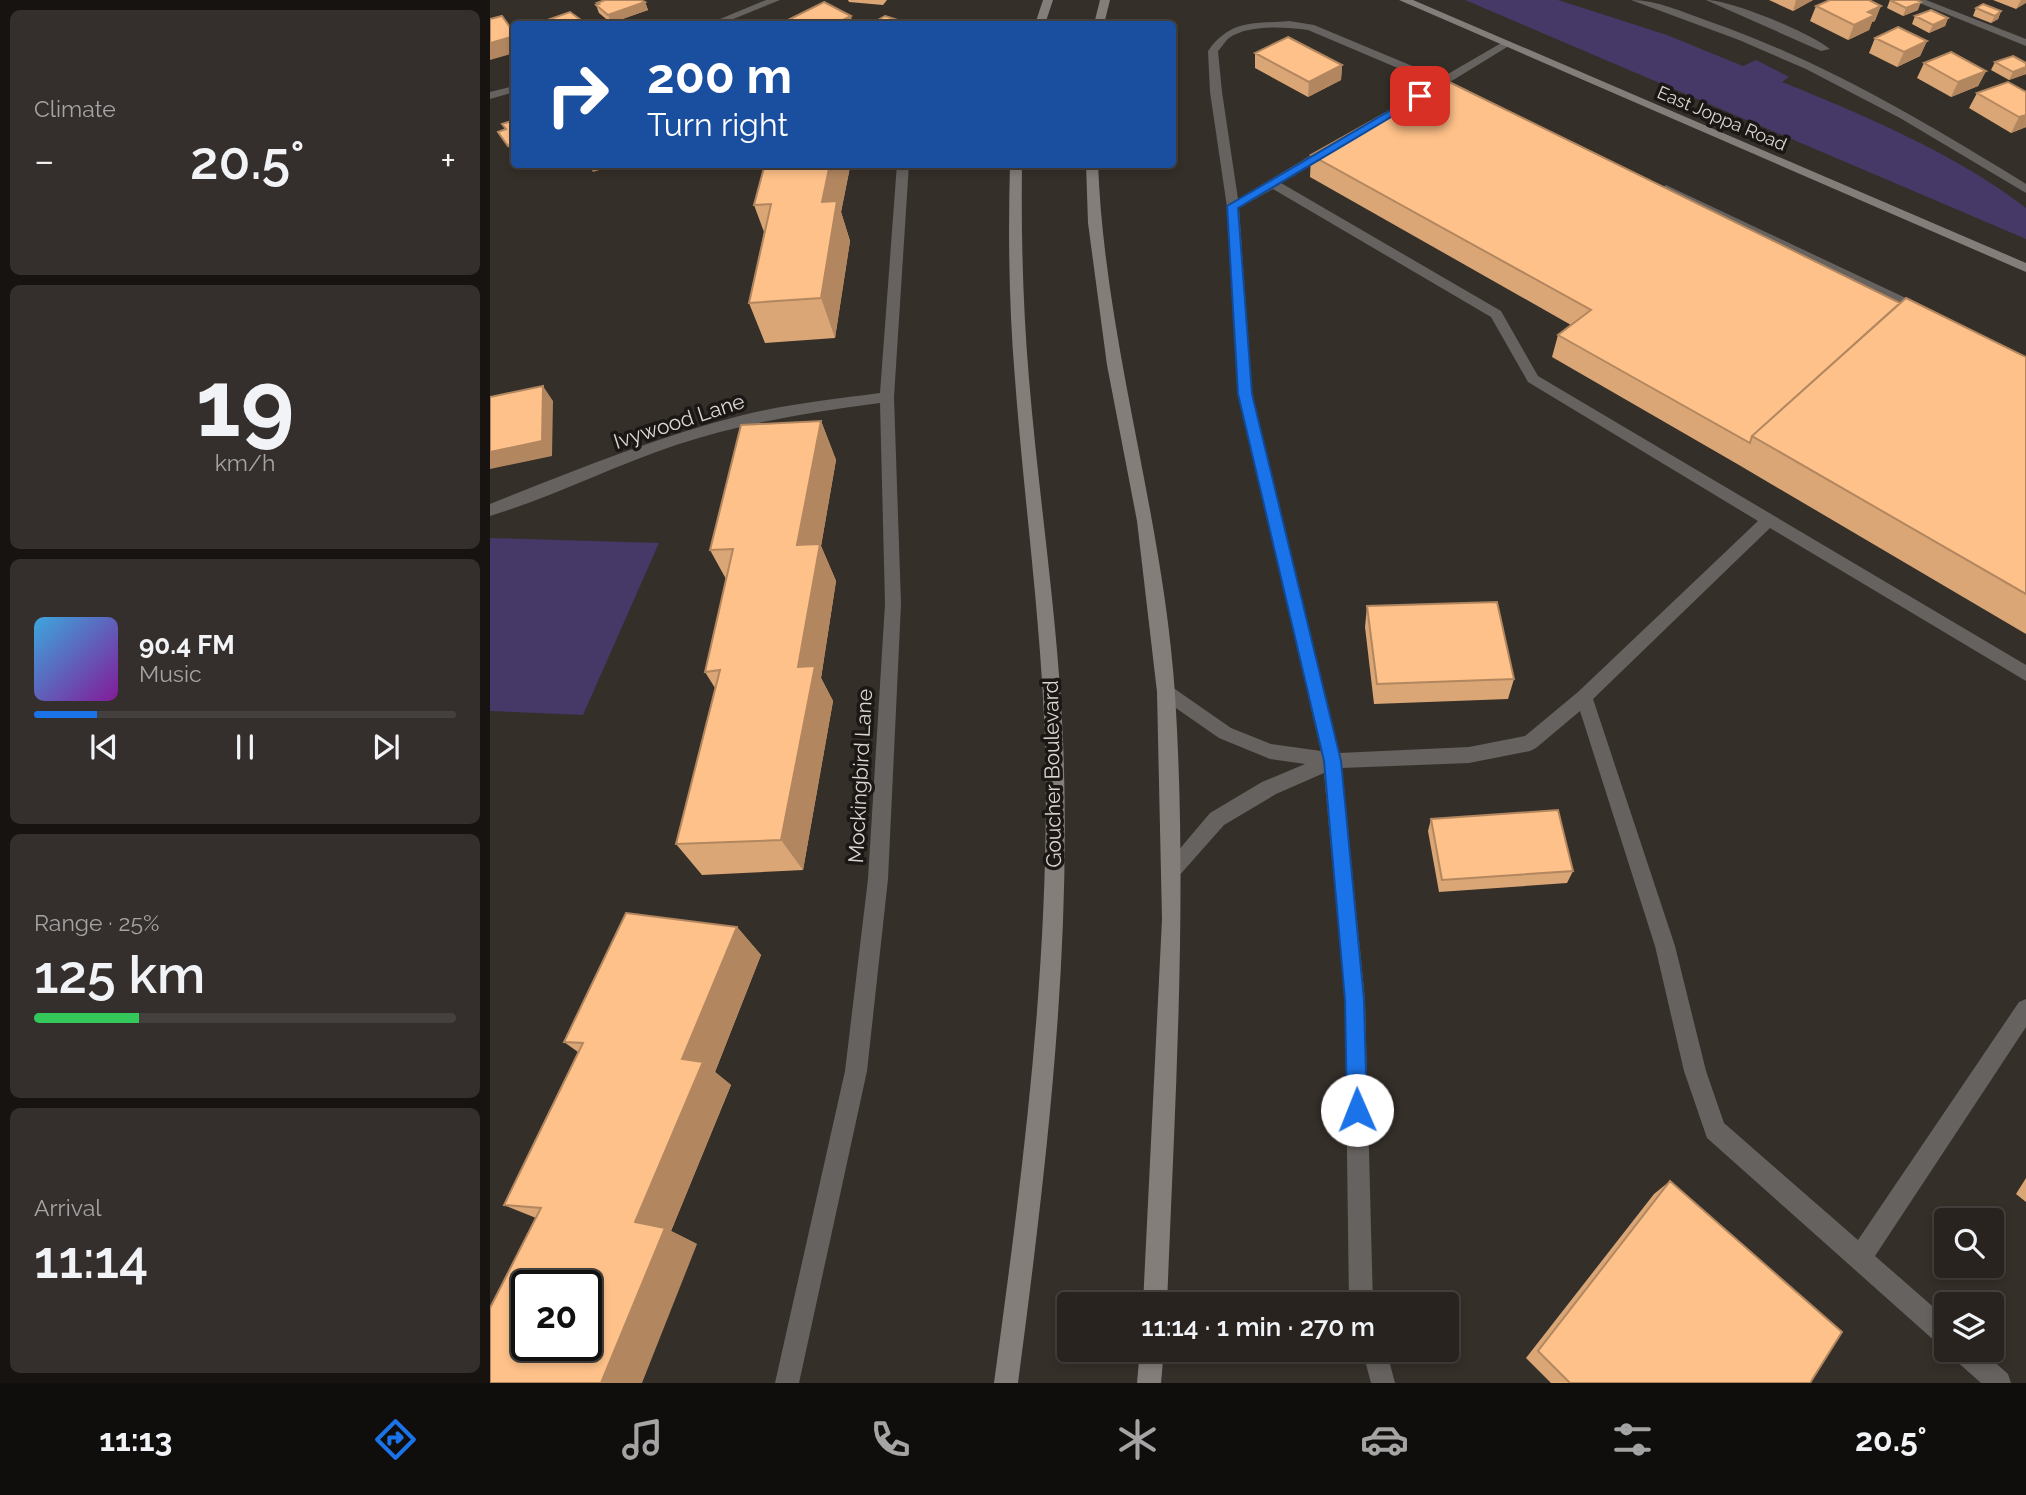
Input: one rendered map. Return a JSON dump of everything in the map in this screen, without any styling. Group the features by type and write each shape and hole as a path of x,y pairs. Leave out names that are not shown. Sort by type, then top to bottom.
{"main road":[{"path":"1041,21 1048,0"},
{"path":"1100,21 1105,0"},
{"name":"East Joppa Road","path":"1404,0 2026,268"},
{"name":"Goucher Boulevard","path":"1006,1383 1040,1108 1055,849 1054,740 1016,306 1013,241 1016,168"},
{"path":"1092,168 1094,223 1114,365 1145,522 1166,692 1172,919 1156,1292"},
{"path":"1149,1383 1151,1362"}],"street":[{"path":"721,21 775,0"},
{"path":"1636,0 1702,22 1789,57 1950,142 2026,189"},
{"path":"1711,0 1743,11 1825,49"},
{"path":"1917,0 2026,43"},
{"path":"1361,1292 1355,1000 1332,761 1245,394 1233,206 1216,92 1213,51 1224,36 1242,28 1289,24 1310,27 1437,85 1481,100"},
{"path":"1437,85 1507,44"},
{"path":"490,96 511,90"},
{"path":"1233,206 1348,138"},
{"name":"Mockingbird Lane","path":"787,1383 856,1071 878,879 893,604 887,397 903,168"},
{"path":"1272,183 1496,314 1533,379 2026,674"},
{"path":"1654,183 1939,319"},
{"name":"Ivywood Lane","path":"490,510 657,447 729,425 789,411 887,397"},
{"path":"1166,692 1224,733 1270,751 1332,761 1468,755 1530,743 1584,697 1769,520"},
{"path":"1584,697 1661,933 1695,1071 1715,1130 1934,1323"},
{"path":"1171,871 1217,819 1269,788 1332,761"},
{"path":"1861,1256 2026,1009"},
{"path":"1377,1362 1383,1383"},
{"path":"1976,1362 1999,1383"}],"shaded area":[{"path":"1465,0 1558,0 1667,35 1743,66 1756,60 1789,77 1782,82 1908,137 1970,170 1999,189 2026,208 2026,239"},
{"path":"490,538 659,543 583,715 490,711"}],"building":[{"path":"605,0 645,2 608,15 596,5"},
{"path":"1830,0 1869,0 1881,6 1868,12 1875,15 1854,25 1816,6"},
{"path":"1890,0 1916,0 1921,2 1906,8"},
{"path":"824,2 851,16 841,21 786,21"},
{"path":"1983,4 2001,11 1995,16 1976,8"},
{"path":"1931,10 1948,18 1933,25 1915,16"},
{"path":"570,12 582,21 544,21"},
{"path":"502,16 511,29 511,37 490,43 490,19"},
{"path":"885,16 901,21 876,21"},
{"path":"1898,27 1927,41 1904,52 1875,38"},
{"path":"1288,37 1342,65 1309,82 1255,53"},
{"path":"1951,52 1986,71 1958,82 1924,63"},
{"path":"2013,56 2026,63 2026,67 2013,72 1995,62"},
{"path":"1445,80 1900,303 1752,436 1750,443 1558,335 1591,310 1311,155"},
{"path":"2008,82 2026,92 2026,115 2019,117 1977,93"},
{"path":"511,121 511,145 508,146 498,132 506,129 502,124"},
{"path":"764,168 829,168 822,202 837,201 821,298 749,303 771,204 754,205"},
{"path":"1906,298 2026,357 2026,594 1752,436"},
{"path":"543,386 542,441 490,452 490,397"},
{"path":"821,421 797,545 820,544 798,667 815,666 781,840 676,844 720,670 705,672 733,549 710,550 741,425"},
{"path":"1497,602 1514,679 1377,684 1367,606"},
{"path":"1558,810 1573,871 1442,880 1431,819"},
{"path":"626,913 737,927 682,1059 703,1062 635,1222 665,1228 601,1383 490,1383 490,1308 541,1208 504,1205 583,1043 564,1042"},
{"path":"1670,1181 1842,1332 1810,1383 1570,1383 1538,1351"}],"route":[{"path":"1357,1110 1355,1000 1332,761 1245,394 1233,206 1420,96"}]}
